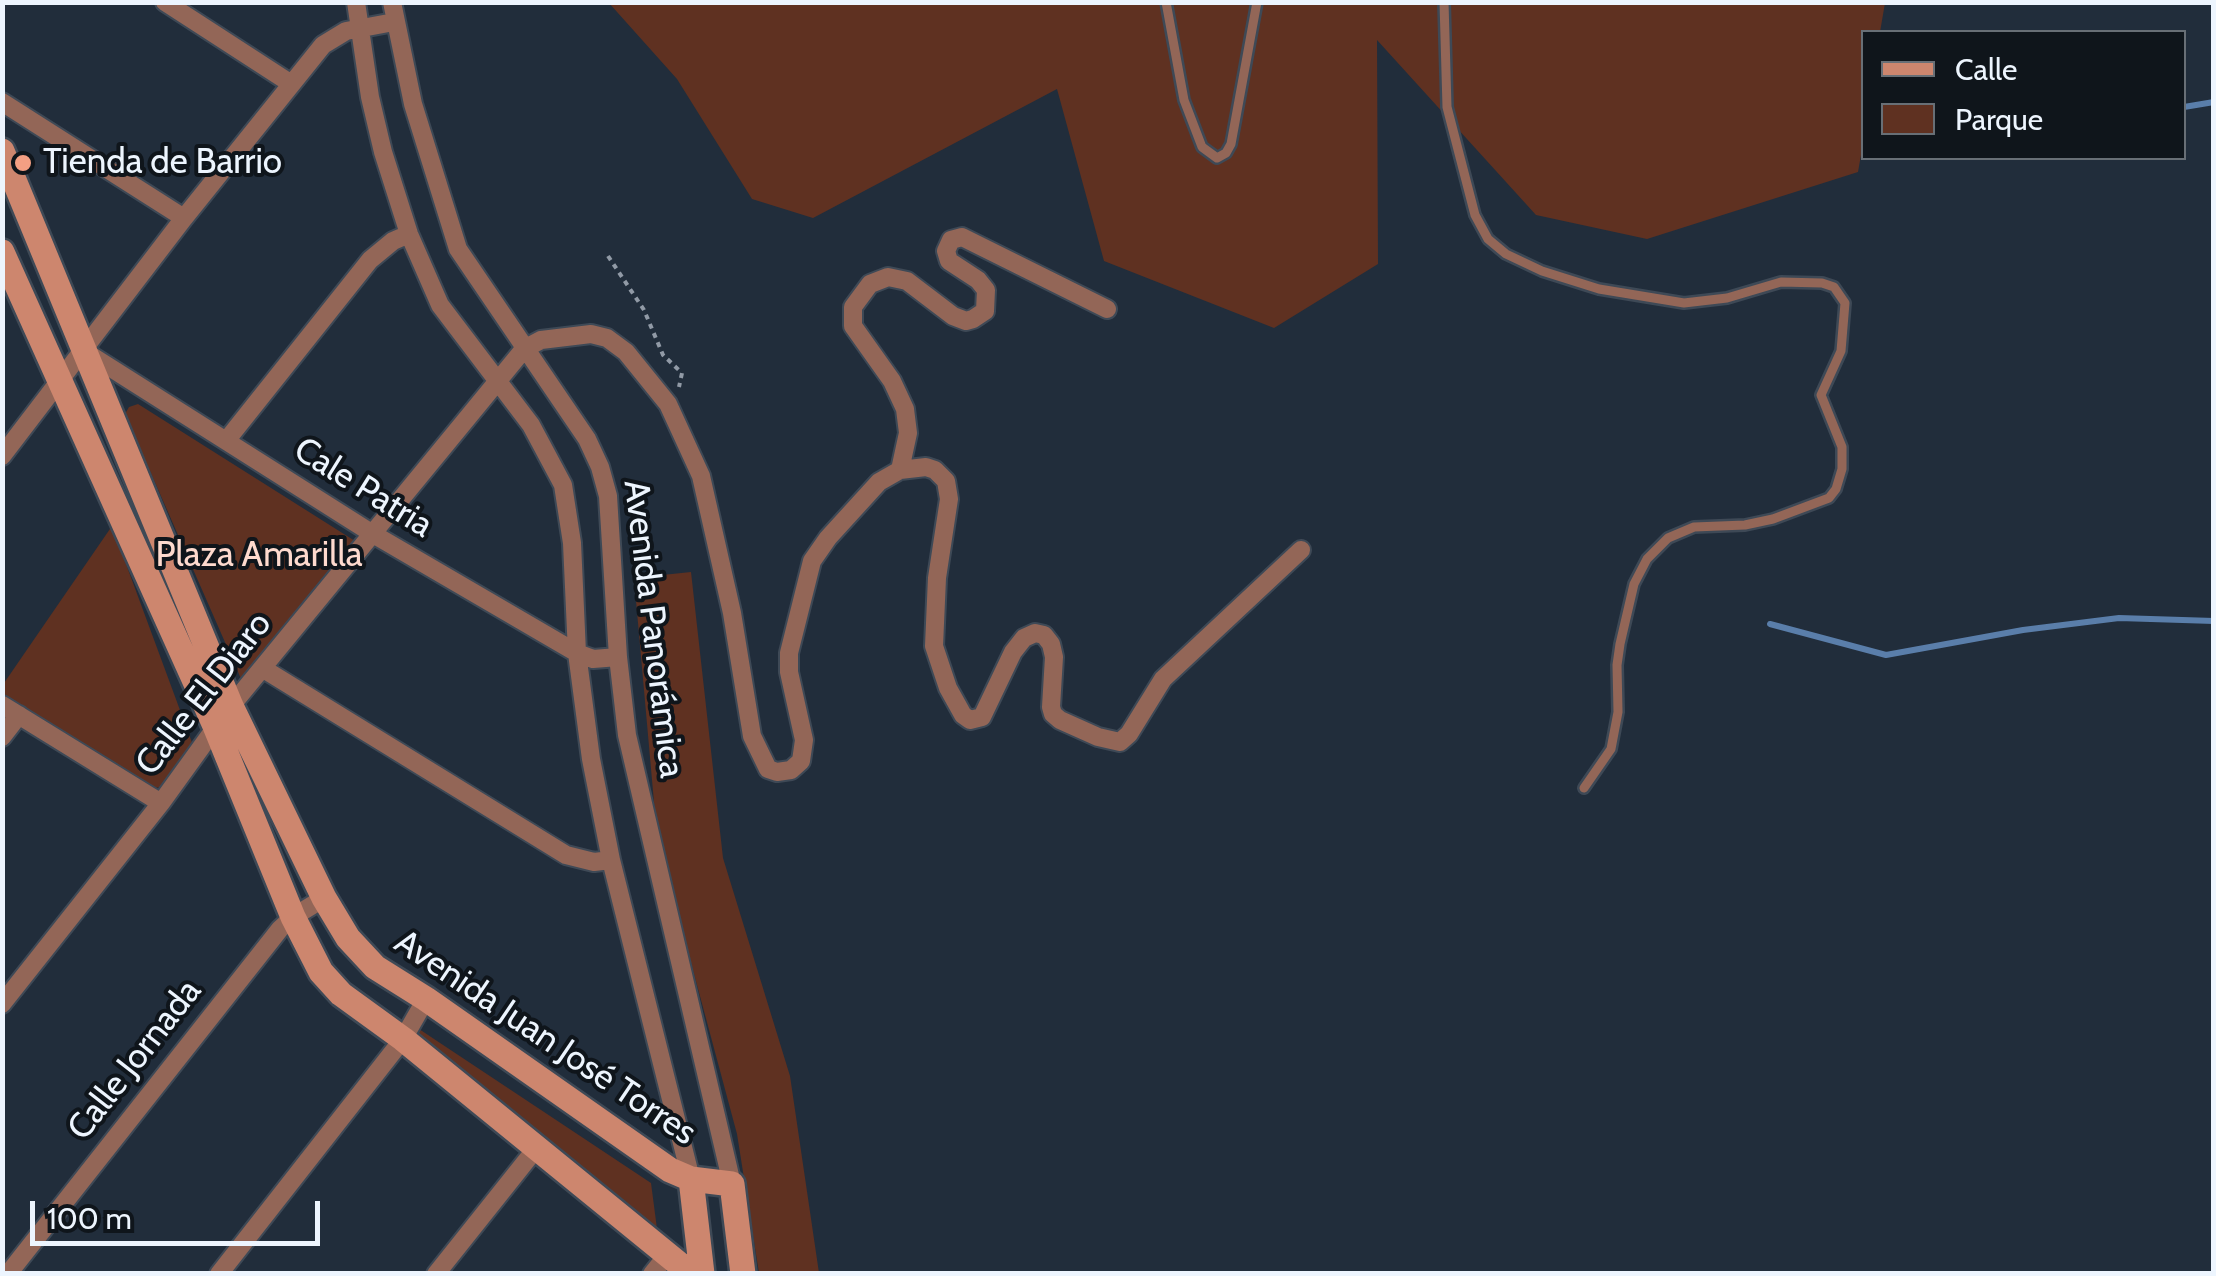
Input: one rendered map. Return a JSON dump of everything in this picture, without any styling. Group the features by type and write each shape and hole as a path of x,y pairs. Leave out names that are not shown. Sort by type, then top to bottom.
{"street":[{"path":"165,2 290,84"},
{"name":"Avenida Panorámica","path":"356,2 383,152 409,234 440,304 530,425 564,484 572,544 576,653 590,759 611,860 692,1179"},
{"name":"Avenida Panorámica","path":"392,2 432,175 458,249 587,439 600,467 608,496 627,735 732,1184"},
{"path":"2,456 290,84 333,37 394,22"},
{"path":"2,102 184,218"},
{"name":"Avenida Juan José Torres","path":"2,150 223,716 293,916 321,972 341,994 538,1146 660,1264 699,1274"},
{"path":"226,441 370,260 393,241 409,234"},
{"path":"900,470 908,433 906,409 892,381 853,326 853,307 870,284 888,277 907,281 953,316 974,320 984,311 986,290 950,261 946,251 951,240 962,236 1107,309"},
{"name":"Avenida Juan José Torres","path":"2,252 8,279 60,377 223,716 324,898 360,953 670,1170 692,1179 732,1184"},
{"path":"524,349 559,335 607,338 626,352 668,404 701,476 732,613 752,736 768,769 777,772 791,770 801,761 804,740 791,684 789,653 812,561 879,482 900,470 926,467 946,481 949,500 937,578 934,646 948,688 970,720 982,717 1012,652 1024,638 1035,634 1044,636 1051,644 1054,656 1050,708 1054,714 1098,737 1120,742 1130,734 1162,679 1301,550"},
{"name":"Calle El Diaro","path":"2,1004 223,716 524,349"},
{"name":"Cale Patria","path":"83,350 373,534 576,653 593,658 618,657"},
{"path":"262,668 566,855 594,862 611,860"},
{"path":"2,704 160,803"},
{"path":"2,737 20,715"},
{"name":"Calle Jornada","path":"8,1274 280,929 293,916 324,898"},
{"path":"219,1274 403,1040 426,999"},
{"path":"436,1274 538,1146"},
{"path":"692,1179 699,1274"},
{"path":"732,1184 734,1273"}],"lane":[{"path":"1166,2 1184,100 1202,147 1217,158 1226,154 1231,144 1257,2"},
{"path":"1444,2 1447,108 1475,215 1488,239 1506,254 1542,271 1599,289 1684,303 1727,298 1781,282 1794,282 1834,286 1846,303 1842,351 1820,394 1842,447 1842,469 1836,489 1829,498 1773,519 1746,525 1694,527 1668,538 1647,559 1634,584 1616,665 1618,712 1611,749 1584,788"}],"path":[{"path":"608,256 644,310 663,355 682,373 668,404"}],"green space":[{"path":"609,3 1885,3 1880,30 1861,30 1858,172 1647,239 1536,215 1377,40 1378,264 1274,328 1104,261 1057,89 813,218 752,199 677,79"},
{"name":"Plaza Amarilla","path":"138,404 355,541 242,681 125,414 129,407"},
{"name":"Plaza Amarilla","path":"112,526 194,748 163,787 152,788 3,695 2,686"},
{"path":"691,572 723,858 790,1076 819,1273 759,1273 737,1134 657,836 634,578"},
{"path":"419,1029 651,1183 659,1244 412,1043"}],"waterway":[{"path":"2186,107 2214,102"},
{"path":"1770,624 1886,655 2023,630 2119,618 2214,621"}],"place":[{"name":"Tienda de Barrio","path":"23,163"}]}
